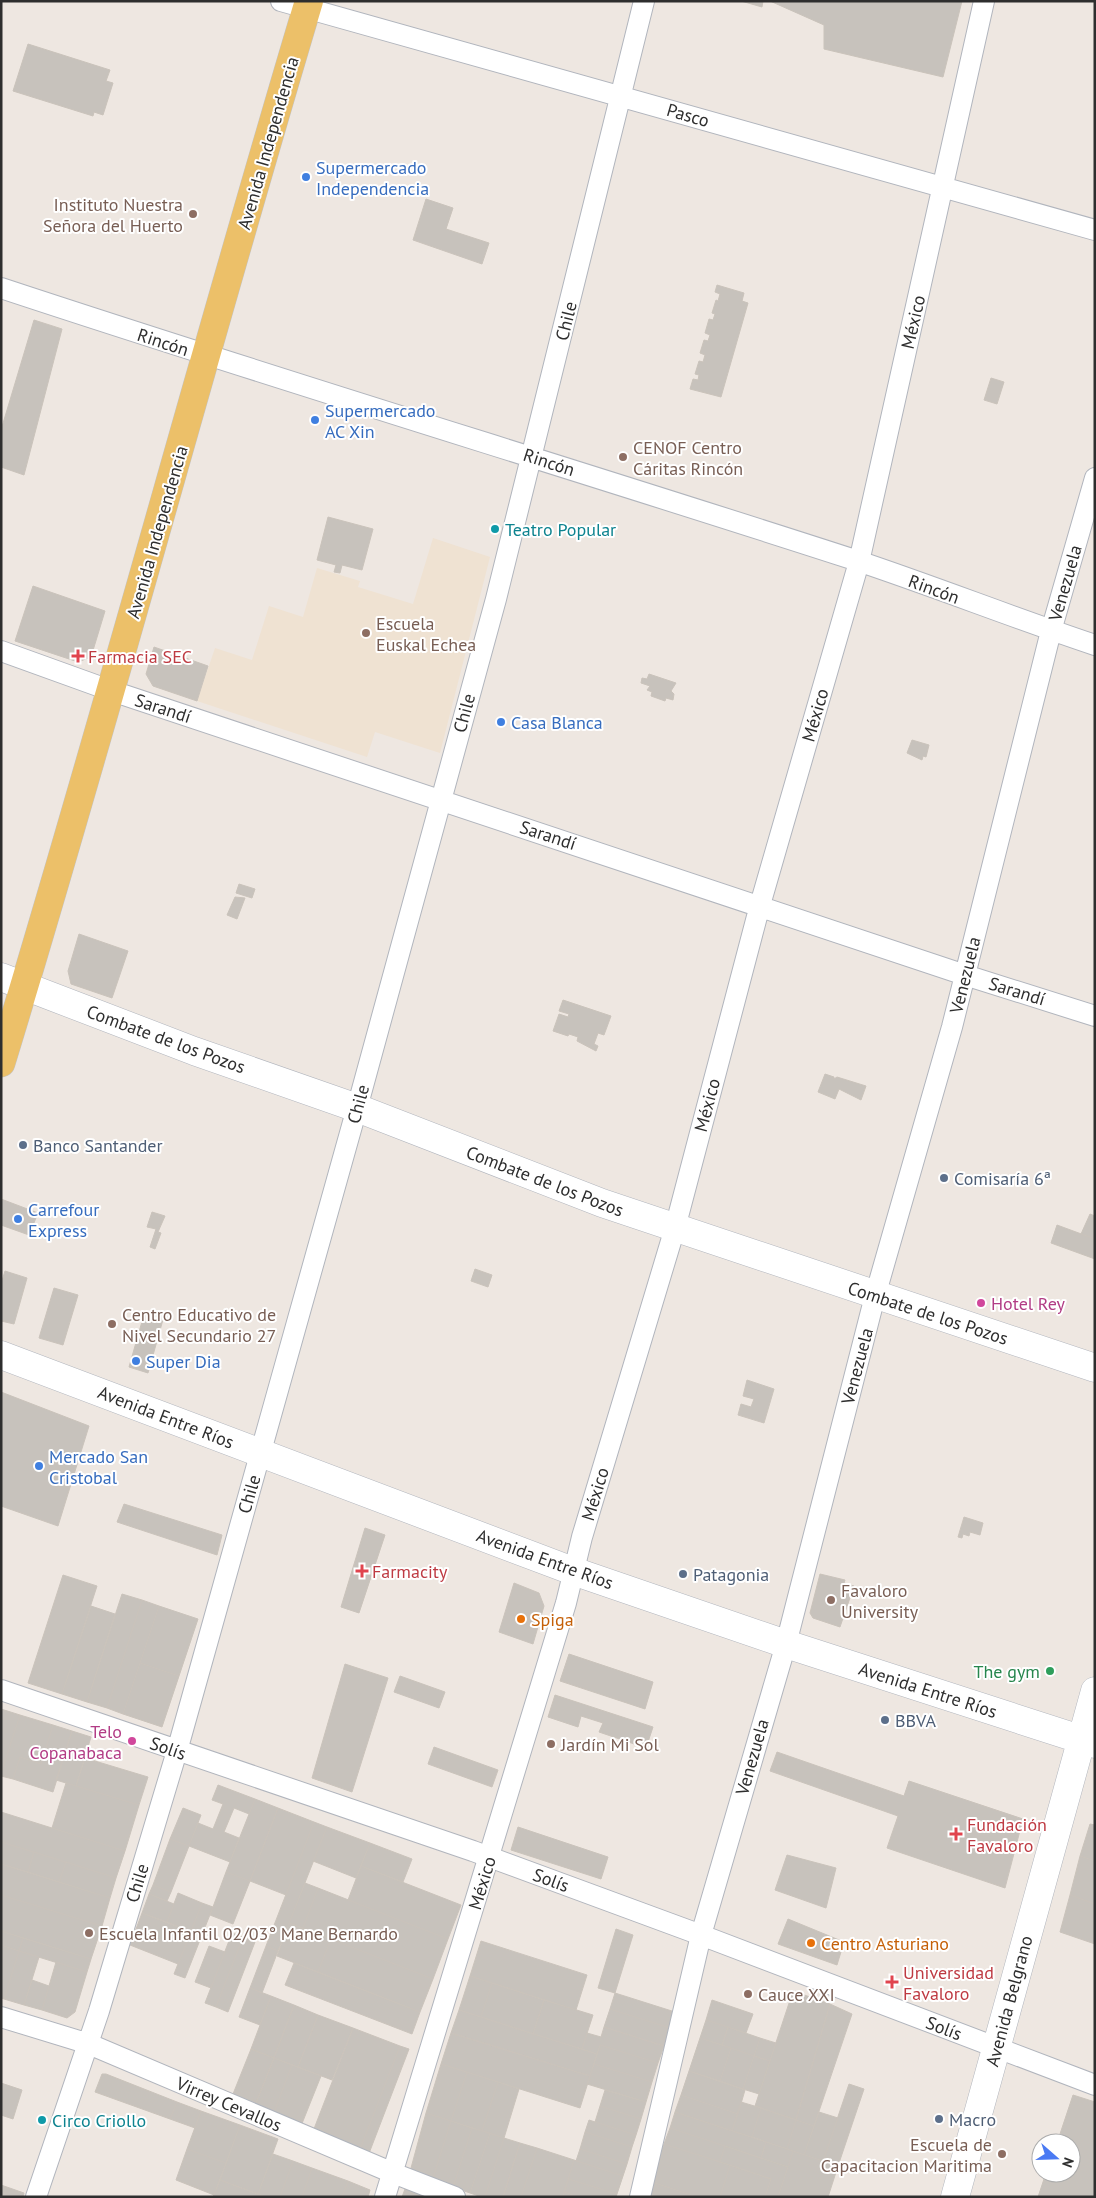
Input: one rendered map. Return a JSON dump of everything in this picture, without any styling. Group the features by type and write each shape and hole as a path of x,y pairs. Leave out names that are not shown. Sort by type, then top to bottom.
{"main road":[{"name":"Avenida Independencia","path":"1,1063 13,982 112,691 206,356 308,5"},
{"name":"Combate de los Pozos","path":"13,982 230,1064 357,1108 542,1181 875,1296 1095,1368"},
{"name":"Avenida Entre Ríos","path":"1,1355 573,1571 786,1644 1088,1742"},
{"name":"Avenida Belgrano","path":"956,2197 996,2048 1088,1742 1095,1691"}],"street":[{"name":"Pasco","path":"281,1 308,5 942,188 1095,230"},
{"name":"Chile","path":"36,2197 89,2044 177,1751 357,1108 532,457 644,1"},
{"name":"México","path":"385,2197 490,1857 675,1228 760,905 859,562 984,1"},
{"name":"Rincón","path":"1,288 206,356 532,457 859,562 1095,645"},
{"name":"Venezuela","path":"640,2197 701,1934 786,1644 875,1296 965,975 1051,631 1095,478"},
{"name":"Sarandí","path":"1,651 112,691 760,905 965,975 1095,1016"},
{"name":"Solís","path":"1,1690 490,1857 701,1934 1095,2085"},
{"name":"Virrey Cevallos","path":"1,2017 89,2044 393,2173 455,2197"}],"shaded area":[{"name":"Escuela Euskal Echea","path":"433,538 490,557 440,753 375,732 367,757 197,701 215,648 252,660 269,606 303,617 317,568 360,581 358,587 413,604"}],"building":[{"path":"741,1 763,1 762,7"},
{"path":"770,1 962,1 943,77 824,49 824,25"},
{"path":"28,44 110,70 106,81 113,83 103,115 94,112 93,116 13,91"},
{"path":"426,199 453,208 446,229 489,243 482,264 413,240"},
{"path":"717,285 744,293 742,301 748,303 721,397 690,389 693,379 698,380 699,375 695,374 699,361 703,362 705,355 700,353 704,340 708,341 710,335 705,333 709,319 713,320 715,314 712,313 720,294 715,292"},
{"path":"34,320 62,329 24,475 1,467 1,430"},
{"path":"991,378 1004,382 997,404 984,400"},
{"path":"328,517 373,529 362,570 342,565 340,573 334,572 336,565 317,560"},
{"path":"33,586 105,611 91,657 78,662 15,641"},
{"path":"154,647 208,666 197,701 153,686 146,674"},
{"path":"649,674 676,683 671,691 674,694 673,700 666,698 665,701 651,696 652,692 647,690 650,686 641,683 642,678 647,679"},
{"path":"912,740 929,745 926,757 923,756 922,760 907,753"},
{"path":"239,884 255,889 252,898 236,893"},
{"path":"235,897 245,898 237,919 227,915"},
{"path":"79,934 128,951 112,998 71,984 68,971"},
{"path":"563,1000 611,1016 604,1035 598,1033 594,1044 598,1046 596,1051 577,1041 578,1037 553,1031 559,1014 568,1017 569,1014 559,1011"},
{"path":"825,1074 834,1077 834,1079 837,1077 866,1086 861,1100 839,1089 835,1099 818,1092"},
{"name":"Carrefour Express","path":"1,1199 38,1213 29,1235 1,1225"},
{"path":"152,1212 165,1216 158,1232 161,1233 155,1249 150,1247 156,1229 147,1227"},
{"path":"1090,1214 1095,1216 1095,1239 1081,1234"},
{"path":"1057,1225 1095,1239 1095,1259 1051,1243"},
{"path":"475,1269 492,1275 488,1287 471,1281"},
{"path":"5,1271 27,1278 14,1324 1,1321 1,1284"},
{"path":"54,1288 78,1295 63,1345 39,1338"},
{"path":"145,1311 164,1316 148,1373 129,1367"},
{"path":"747,1380 774,1389 764,1423 738,1415 741,1404 751,1407 754,1399 743,1396"},
{"name":"Mercado San Cristobal","path":"1,1392 89,1426 58,1526 1,1506"},
{"path":"124,1504 222,1535 217,1555 117,1522"},
{"path":"964,1517 983,1523 980,1535 970,1532 969,1536 963,1534 962,1538 958,1537"},
{"name":"Farmacity","path":"365,1528 385,1535 359,1613 341,1607"},
{"name":"Favaloro University","path":"820,1574 845,1580 844,1583 854,1586 840,1627 813,1618 810,1613"},
{"path":"63,1575 97,1586 62,1694 28,1683"},
{"name":"Spiga","path":"514,1583 539,1593 544,1606 533,1644 499,1632"},
{"path":"122,1594 142,1600 107,1708 87,1702"},
{"path":"142,1600 159,1606 123,1714 107,1708"},
{"path":"91,1606 115,1614 87,1702 62,1694"},
{"path":"159,1606 198,1619 179,1676 140,1663"},
{"path":"569,1654 653,1682 645,1709 560,1681"},
{"path":"140,1663 179,1676 162,1727 123,1714"},
{"path":"345,1664 388,1678 352,1792 312,1778"},
{"path":"400,1676 445,1692 439,1708 394,1692"},
{"path":"555,1695 653,1727 646,1748 599,1732 603,1723 581,1716 578,1727 548,1717"},
{"path":"1,1709 20,1715 1,1773"},
{"path":"20,1715 53,1725 41,1764 20,1757 13,1779 1,1776 1,1773"},
{"path":"53,1725 72,1731 53,1792 13,1779 20,1757 41,1764"},
{"path":"72,1731 91,1737 76,1786 56,1780"},
{"path":"434,1747 498,1770 492,1787 428,1764"},
{"name":"Fundación Favaloro","path":"777,1752 904,1796 909,1781 1023,1819 1005,1888 887,1848 898,1816 770,1771"},
{"path":"85,1758 148,1777 139,1805 76,1786"},
{"path":"66,1783 139,1805 125,1851 52,1828"},
{"path":"218,1785 255,1799 249,1814 234,1808 224,1832 239,1838 230,1862 189,1846 198,1823 213,1829 223,1804 212,1800"},
{"path":"255,1799 278,1808 250,1881 226,1872"},
{"path":"183,1808 201,1815 189,1846 170,1839"},
{"path":"278,1808 314,1822 286,1895 250,1881"},
{"path":"1,1812 125,1851 116,1878 1,1842"},
{"path":"314,1822 327,1827 278,1951 266,1946"},
{"path":"1090,1824 1095,1825 1095,1861 1080,1856"},
{"path":"327,1827 370,1843 356,1878 313,1861"},
{"path":"518,1827 608,1857 601,1879 511,1850"},
{"path":"170,1839 189,1846 171,1892 153,1885"},
{"path":"1,1842 34,1852 28,1872 1,1864"},
{"path":"370,1843 412,1859 403,1882 361,1866"},
{"path":"34,1852 66,1862 59,1882 28,1872"},
{"path":"787,1855 836,1868 826,1908 775,1890"},
{"path":"1080,1856 1095,1861 1095,1904 1070,1895"},
{"path":"66,1862 116,1878 110,1898 59,1882"},
{"path":"1,1864 110,1898 102,1926 1,1895"},
{"path":"361,1866 461,1905 448,1939 348,1900"},
{"path":"226,1872 250,1881 233,1924 210,1915"},
{"path":"305,1883 318,1888 303,1928 289,1923"},
{"path":"153,1885 171,1892 167,1901 149,1894"},
{"path":"318,1888 448,1939 433,1979 303,1928"},
{"path":"178,1893 202,1903 191,1932 167,1922"},
{"path":"149,1894 174,1904 167,1922 142,1913"},
{"path":"1,1895 102,1926 91,1959 1,1931"},
{"path":"1070,1895 1095,1904 1095,1944 1060,1932"},
{"path":"202,1903 213,1907 185,1978 174,1974"},
{"path":"142,1913 191,1932 178,1964 130,1945"},
{"name":"Centro Asturiano","path":"788,1919 844,1942 837,1965 778,1944"},
{"path":"289,1923 331,1939 318,1972 277,1956"},
{"path":"616,1929 633,1935 615,1993 598,1988"},
{"path":"1,1931 23,1938 19,1951 1,1945"},
{"path":"232,1933 243,1937 216,2007 205,2003"},
{"path":"243,1937 255,1942 228,2012 216,2007"},
{"path":"23,1938 91,1959 87,1972 19,1951"},
{"path":"331,1939 433,1979 420,2012 318,1972"},
{"path":"481,1941 587,1975 576,2010 470,1976"},
{"path":"1,1945 19,1951 4,1999 1,1998"},
{"path":"209,1946 225,1952 211,1988 195,1982"},
{"path":"266,1946 278,1951 262,1993 250,1988"},
{"path":"19,1951 39,1957 24,2005 4,1999"},
{"path":"56,1962 87,1972 75,2012 67,2018 42,2010"},
{"path":"294,1963 420,2012 412,2034 285,1985"},
{"path":"470,1976 492,1983 481,2017 459,2010"},
{"path":"32,1980 49,1986 42,2010 24,2005"},
{"path":"492,1983 544,2000 533,2034 481,2017"},
{"path":"250,1988 271,1996 260,2025 239,2017"},
{"path":"793,1991 830,2004 796,2120 755,2106"},
{"path":"615,1993 675,2012 670,2028 610,2009"},
{"path":"271,1996 294,2005 274,2058 251,2049"},
{"path":"544,2000 593,2015 582,2049 533,2034"},
{"path":"712,2000 753,2014 746,2033 706,2020"},
{"path":"830,2004 852,2014 814,2126 796,2120"},
{"path":"294,2005 318,2015 298,2067 274,2058"},
{"path":"610,2009 670,2028 664,2046 604,2027"},
{"path":"459,2010 597,2054 590,2076 451,2033"},
{"path":"318,2015 353,2028 332,2080 298,2067"},
{"path":"706,2020 728,2027 722,2045 700,2038"},
{"path":"604,2027 664,2046 658,2063 600,2045 597,2054 582,2049 587,2033 601,2037"},
{"path":"728,2027 760,2038 754,2056 722,2045"},
{"path":"353,2028 400,2046 359,2152 312,2134"},
{"path":"451,2033 590,2076 580,2108 441,2064"},
{"path":"700,2038 731,2048 720,2081 689,2071"},
{"path":"760,2038 776,2043 770,2061 754,2056"},
{"path":"600,2045 658,2063 652,2082 594,2064"},
{"path":"400,2046 409,2049 368,2156 359,2152"},
{"path":"731,2048 754,2056 743,2089 720,2081"},
{"path":"251,2049 274,2058 254,2108 231,2099"},
{"path":"754,2056 770,2061 759,2094 743,2089"},
{"path":"274,2058 292,2065 273,2115 254,2108"},
{"path":"441,2064 467,2072 451,2121 426,2113"},
{"path":"594,2064 652,2082 646,2102 587,2084"},
{"path":"292,2065 321,2076 301,2126 273,2115"},
{"path":"689,2071 745,2090 738,2114 681,2095"},
{"path":"467,2072 498,2082 482,2131 451,2121"},
{"path":"102,2074 177,2102 170,2119 95,2092"},
{"path":"498,2082 519,2089 504,2138 482,2131"},
{"path":"1,2083 22,2090 13,2119 1,2115"},
{"path":"849,2084 864,2089 838,2166 823,2161"},
{"path":"605,2090 646,2102 641,2119 600,2106"},
{"path":"681,2095 738,2114 732,2131 675,2112"},
{"path":"1073,2095 1095,2102 1095,2197 1038,2197 1043,2183 1081,2183 1081,2133 1060,2133"},
{"path":"177,2102 201,2111 195,2128 170,2119"},
{"path":"741,2102 761,2108 752,2137 732,2131"},
{"path":"600,2106 641,2119 636,2135 595,2122"},
{"path":"761,2108 796,2120 787,2149 752,2137"},
{"path":"201,2111 240,2125 226,2163 187,2149"},
{"path":"675,2112 766,2142 761,2158 670,2128"},
{"path":"819,2112 838,2118 823,2161 804,2155"},
{"path":"426,2113 451,2121 432,2181 415,2173 411,2168"},
{"path":"589,2120 636,2135 632,2147 585,2132"},
{"path":"796,2120 814,2126 804,2155 787,2149"},
{"path":"451,2121 472,2128 453,2187 432,2181"},
{"path":"240,2125 278,2139 258,2194 220,2180"},
{"path":"472,2128 490,2133 470,2193 453,2187"},
{"path":"670,2128 725,2146 720,2162 664,2144"},
{"path":"585,2132 632,2147 627,2164 580,2149"},
{"path":"490,2133 504,2138 485,2197 482,2197 470,2193"},
{"path":"504,2138 520,2143 503,2197 485,2197"},
{"path":"766,2142 793,2151 788,2167 761,2158"},
{"path":"520,2143 537,2148 521,2197 503,2197"},
{"path":"664,2144 730,2165 720,2197 697,2197 652,2182"},
{"path":"725,2146 788,2167 778,2197 765,2197 771,2179 720,2162"},
{"path":"537,2148 574,2160 563,2197 521,2197"},
{"path":"187,2149 226,2163 214,2195 176,2180"},
{"path":"580,2149 627,2164 623,2176 576,2161"},
{"path":"793,2151 838,2166 828,2197 778,2197"},
{"path":"273,2154 293,2161 280,2197 266,2197 258,2194"},
{"path":"574,2160 623,2176 617,2194 568,2179"},
{"path":"293,2161 312,2168 302,2197 280,2197"},
{"path":"730,2165 771,2179 765,2197 720,2197"},
{"path":"312,2168 348,2181 342,2197 302,2197"},
{"path":"568,2179 617,2194 616,2197 579,2197 564,2192"},
{"path":"220,2180 263,2196 263,2197 213,2197"},
{"path":"348,2181 370,2190 368,2197 342,2197"},
{"path":"652,2182 697,2197 647,2197"},
{"path":"1,2185 24,2193 23,2197 1,2197"},
{"path":"405,2189 426,2197 402,2197"},
{"path":"564,2192 579,2197 563,2197"}],"place":[{"name":"Supermercado Independencia","path":"306,177"},
{"name":"Instituto Nuestra Señora del Huerto","path":"193,214"},
{"name":"Supermercado AC Xin","path":"315,420"},
{"name":"CENOF Centro Cáritas Rincón","path":"623,457"},
{"name":"Teatro Popular","path":"495,529"},
{"name":"Escuela Euskal Echea","path":"366,633"},
{"name":"Farmacia SEC","path":"78,656"},
{"name":"Casa Blanca","path":"501,722"},
{"name":"Banco Santander","path":"23,1145"},
{"name":"Comisaría 6ª","path":"944,1178"},
{"name":"Carrefour Express","path":"18,1219"},
{"name":"Hotel Rey","path":"981,1303"},
{"name":"Centro Educativo de Nivel Secundario 27","path":"112,1324"},
{"name":"Super Dia","path":"136,1361"},
{"name":"Mercado San Cristobal","path":"39,1466"},
{"name":"Farmacity","path":"362,1571"},
{"name":"Patagonia","path":"683,1574"},
{"name":"Favaloro University","path":"831,1600"},
{"name":"Spiga","path":"521,1619"},
{"name":"The gym","path":"1050,1671"},
{"name":"BBVA","path":"885,1720"},
{"name":"Telo Copanabaca","path":"132,1741"},
{"name":"Jardín Mi Sol","path":"551,1744"},
{"name":"Fundación Favaloro","path":"956,1834"},
{"name":"Escuela Infantil 02/03° Mane Bernardo","path":"89,1933"},
{"name":"Centro Asturiano","path":"811,1943"},
{"name":"Universidad Favaloro","path":"892,1982"},
{"name":"Cauce XXI","path":"748,1994"},
{"name":"Macro","path":"939,2119"},
{"name":"Circo Criollo","path":"42,2120"},
{"name":"Escuela de Capacitacion Maritima","path":"1002,2154"}]}
